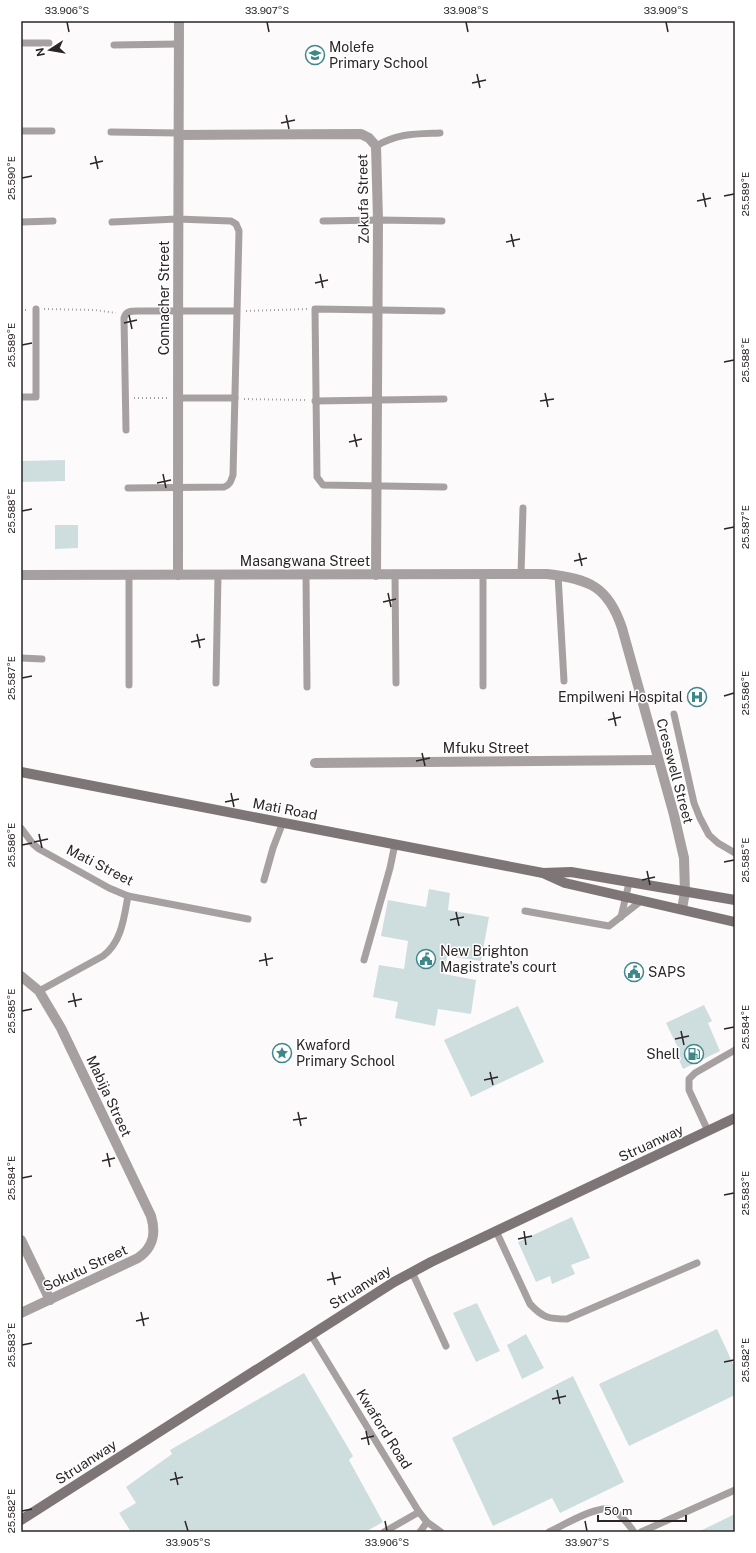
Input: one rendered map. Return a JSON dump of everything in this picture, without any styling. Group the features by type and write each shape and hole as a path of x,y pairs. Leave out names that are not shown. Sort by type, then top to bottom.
{"street":[{"name":"Connacher Street","path":"178,575 179,310 177,219 179,21"},
{"name":"Zokufa Street","path":"179,134 361,134 369,138 376,146 378,220 376,575"},
{"name":"Masangwana Street","path":"21,575 521,574 558,575 588,583"},
{"name":"Cresswell Street","path":"588,583 598,589 608,599 617,613 674,815 684,858 685,892 682,909"},
{"name":"Mfuku Street","path":"314,763 658,760"},
{"name":"Mati Road","path":"21,772 543,873 571,872 735,900"},
{"name":"Mati Road","path":"543,873 565,883 735,922"},
{"name":"Mabija Street","path":"21,976 38,991 61,1028 151,1216 154,1225 153,1238"},
{"name":"Struanway","path":"21,1520 394,1282 496,1231 735,1118"},
{"name":"Sokutu Street","path":"21,1313 138,1258 148,1250 153,1238"},
{"path":"21,1240 50,1300"}],"lane":[{"path":"21,43 49,43"},
{"path":"114,45 179,44"},
{"path":"21,131 52,131"},
{"path":"111,132 179,134"},
{"path":"376,146 396,136 440,133"},
{"path":"112,222 177,219 231,221 236,224 238,231 233,475 229,484 224,487 128,488"},
{"path":"323,221 378,220 442,222"},
{"path":"21,222 53,221"},
{"path":"21,397 36,397 36,309"},
{"path":"442,311 315,309 315,401 316,477 323,485 444,487"},
{"path":"126,430 125,315 130,311 236,311"},
{"path":"178,398 235,398"},
{"path":"315,401 444,399"},
{"path":"521,574 523,508"},
{"path":"129,574 129,685"},
{"path":"483,574 483,686"},
{"path":"216,683 218,575"},
{"path":"306,575 307,687"},
{"path":"395,575 396,683"},
{"path":"558,575 564,681"},
{"path":"21,658 42,659"},
{"path":"674,714 694,803 700,818 709,835 718,843 735,853"},
{"path":"264,880 273,848 283,822"},
{"name":"Mati Street","path":"21,828 33,844 39,849 109,888 128,896 248,920"},
{"path":"364,960 390,868 395,844"},
{"path":"621,917 629,883"},
{"path":"38,991 103,956 109,951 114,945 119,933 128,896"},
{"path":"525,911 606,926 611,925 641,900"},
{"path":"708,1131 689,1090 689,1079 695,1073 735,1050"},
{"path":"496,1231 530,1304 538,1312 549,1319 567,1319 697,1263"},
{"path":"412,1272 446,1346"},
{"name":"Kwaford Road","path":"310,1335 419,1512 427,1522 441,1532"},
{"path":"641,1532 735,1490"},
{"path":"549,1532 597,1510 606,1508 613,1510 634,1532"},
{"path":"384,1532 419,1512"},
{"path":"420,1532 427,1522"}],"path":[{"path":"36,309 95,310 125,315"},
{"path":"236,311 315,309"},
{"path":"125,398 178,398"},
{"path":"235,398 315,401"}],"building":[{"path":"65,460 65,481 21,482 21,461"},
{"path":"55,525 78,525 78,548 55,549"},
{"name":"New Brighton Magistrate's court","path":"429,889 450,893 448,910 489,917 481,961 447,956 444,974 476,980 471,1014 438,1009 435,1026 395,1018 398,1002 373,997 379,965 404,969 408,941 381,936 388,900 426,907"},
{"path":"704,1005 712,1021 708,1023 720,1051 683,1069 676,1053 680,1052 666,1023"},
{"path":"518,1006 544,1062 471,1097 444,1040"},
{"path":"572,1217 590,1258 571,1265 575,1274 552,1284 550,1276 536,1282 518,1242"},
{"path":"477,1303 500,1351 476,1362 453,1313"},
{"path":"717,1329 735,1368 735,1395 629,1446 599,1384"},
{"path":"526,1334 544,1368 522,1379 507,1345"},
{"path":"304,1373 353,1456 349,1460 383,1522 365,1532 131,1532 119,1513 136,1503 126,1487 172,1454 170,1450"},
{"path":"573,1376 624,1482 560,1513 552,1498 493,1526 452,1438"},
{"path":"735,1514 735,1532 698,1532"}],"place":[{"name":"Molefe Primary School","path":"315,55"},
{"name":"Empilweni Hospital","path":"697,697"},
{"name":"New Brighton Magistrate's court","path":"426,959"},
{"name":"SAPS","path":"634,972"},
{"name":"Kwaford Primary School","path":"282,1053"},
{"name":"Shell","path":"694,1054"}]}
